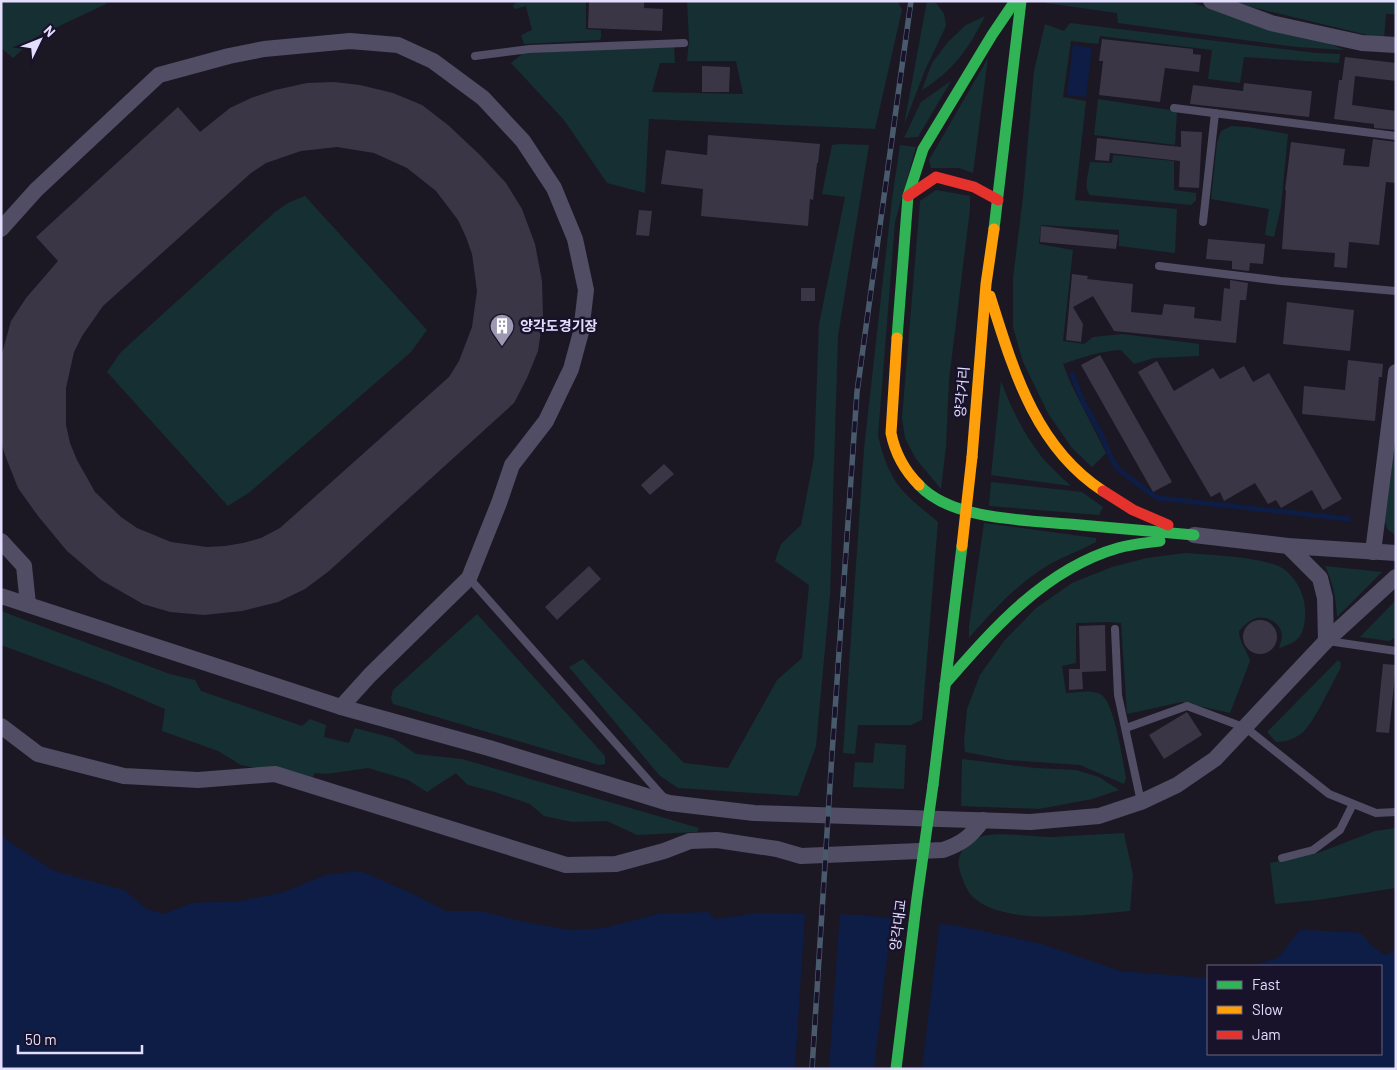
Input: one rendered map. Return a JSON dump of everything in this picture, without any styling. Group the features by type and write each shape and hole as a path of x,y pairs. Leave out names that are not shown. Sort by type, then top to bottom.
{"main road":[{"path":"1015,1 992,35 923,149 908,196 892,409 892,436 900,458 914,479 926,493 948,506 1039,521 1194,534"},
{"name":"양각거리","path":"934,785 972,457 986,284 998,200 1021,1"},
{"path":"908,196 936,177 974,187 998,200"},
{"path":"986,284 1009,356 1046,435 1073,467 1110,498 1147,518 1194,534"},
{"path":"945,684 980,644 1028,597 1060,574 1118,548 1194,534"},
{"name":"양각대교","path":"896,1069 917,898 934,785"}],"street":[{"path":"1211,1 1270,23 1362,43 1396,45"},
{"path":"1,230 36,190 160,76 229,56 264,49 350,41 398,45 433,61 469,87 483,98 523,141 554,188 575,238 586,290 581,332 571,369 546,421 512,465 469,578 370,675 341,707"},
{"path":"1373,552 1396,372"},
{"path":"1194,534 1288,546 1396,553"},
{"path":"1,541 24,566 28,604"},
{"path":"1288,546 1320,578 1325,598 1326,641"},
{"path":"1,596 341,707 489,748 669,803 754,813 1030,822 1099,816 1141,802 1177,785 1215,759 1326,641 1396,577"},
{"path":"1,726 38,754 124,776 198,780 275,774 566,865 616,864 664,851 690,841 725,841 777,849 801,856 943,850 958,845 971,836 983,820"}],"lane":[{"path":"475,56 530,49 684,43"},
{"path":"1174,108 1396,136"},
{"path":"1202,222 1215,113"},
{"path":"1159,266 1281,281 1396,292"},
{"path":"469,578 669,803"},
{"path":"1115,629 1118,695 1141,802"},
{"path":"1326,641 1396,651"},
{"path":"1126,728 1187,706 1246,728 1329,794 1376,813 1396,812"},
{"path":"1282,858 1313,850 1340,830 1353,804"}],"green space":[{"path":"1,1 107,1 106,4 36,37 13,58 1,48"},
{"path":"519,1 586,1 586,29 601,30 601,38 599,40 524,44 521,35 532,30 526,6 514,9 513,5"},
{"path":"687,1 898,1 902,10 875,129 649,119 645,193 607,183 564,120 511,63 522,54 674,46 675,63 660,63 652,92 743,94 736,61 687,61 689,41"},
{"path":"927,1 936,3 944,14 946,26 925,70 904,125"},
{"path":"1046,1 1189,1 1226,15 1325,42 1345,50 1297,47 1118,23 1117,13 1046,3"},
{"path":"1226,1 1396,1 1396,14 1386,14 1384,39"},
{"path":"985,16 959,58 943,75 922,90 932,63 948,42 966,25"},
{"path":"1070,23 1316,53 1340,54 1339,63 1244,57 1240,83 1208,79 1212,50 1100,36 1098,44 1071,41 1063,97 1086,101 1075,200 1177,209 1175,253 1119,246 1119,230 1041,225 1039,244 1073,250 1063,341 1084,344 1093,337 1123,334 1199,344 1199,356 1154,358 1134,364 1121,350 1099,353 1063,364 1106,453 1092,467 1072,448 1049,415 1023,362 1013,327 1013,278 1023,197 1034,71 1045,24 1064,31"},
{"path":"988,58 973,173 959,168 931,168 929,160"},
{"path":"951,81 918,137 904,138 921,102"},
{"path":"1098,99 1177,111 1175,145 1094,135"},
{"path":"1231,126 1288,134 1281,207 1274,237 1265,235 1269,209 1211,199 1217,143 1221,131"},
{"path":"832,145 869,145 838,336 830,595 816,746 798,796 678,788 659,775 569,667 583,659 684,763 728,768 777,680 802,658 809,585 775,561 781,544 801,525 814,457 819,324 845,197 822,194"},
{"path":"900,145 916,147 895,222 878,436 887,465 897,484 938,522 922,720 911,725 858,725 855,754 843,753 864,449 892,199"},
{"path":"1113,155 1174,161 1174,190 1196,193 1196,200 1191,205 1090,195 1087,184 1090,162 1112,163"},
{"path":"936,190 970,196 949,380 946,446 941,489 916,459 905,438 902,418 920,201"},
{"path":"305,196 427,330 411,352 250,492 228,506 107,372 121,352 275,212 288,203"},
{"path":"1001,381 1013,411 1035,447 1044,460 1071,486 991,475"},
{"path":"1396,415 1396,535 1388,530 1385,522"},
{"path":"991,482 1082,492 1103,507 1099,515 989,506"},
{"path":"984,523 1096,538 1096,542 1038,571 997,607 969,638 969,626"},
{"path":"1185,553 1218,555 1273,564 1280,567 1293,578 1304,600 1305,616 1303,629 1299,638 1291,643 1279,648 1282,638 1281,631 1275,623 1266,618 1256,618 1239,631 1240,639 1250,661 1230,713 1182,702 1127,714 1121,623 1076,623 1076,663 1062,666 1066,693 1092,692 1100,694 1105,698 1110,707 1117,732 1126,778 1124,784 1080,765 1007,760 965,752 967,709 980,675 1004,641 1036,608 1072,583 1112,567 1147,558"},
{"path":"1325,566 1382,572 1337,617 1334,591"},
{"path":"1396,600 1396,637 1389,641 1360,637"},
{"path":"1,611 170,674 195,680 201,691 302,726 310,719 326,725 324,737 349,743 355,728 393,738 416,754 462,759 699,828 697,832 637,835 607,821 572,822 544,816 530,804 468,785 456,773 427,792 408,780 368,768 326,774 315,773 311,780 241,765 218,751 162,731 165,709 109,685 1,645"},
{"path":"477,614 605,756 605,764 599,765 393,704 391,698 393,690"},
{"path":"1338,660 1341,663 1340,669 1317,713 1306,729 1293,738 1276,742 1268,731"},
{"path":"875,743 906,745 904,789 853,787 855,762 873,763"},
{"path":"962,759 1035,768 1076,770 1099,777 1119,790 1092,799 1039,809 961,806"},
{"path":"1396,828 1396,888 1317,900 1275,904 1270,863 1318,853 1375,831"},
{"path":"1124,833 1133,875 1130,911 1071,916 1027,916 1007,913 988,907 971,895 963,880 958,863 960,854 973,840 994,834 1052,837"}],"water":[{"path":"1073,45 1092,48 1086,97 1067,95"},
{"path":"1,833 7,840 54,871 124,890 147,909 164,914 192,903 241,901 284,892 325,875 360,871 446,911 480,911 520,921 570,930 605,928 657,914 708,912 715,919 757,913 862,915 959,926 1042,944 1120,971 1207,978 1207,1055 1382,1055 1382,965 1254,965 1278,958 1300,930 1354,932 1363,935 1372,946 1385,955 1396,951 1396,1069 1,1069"}],"pier":[{"path":"805,912 840,912 829,1069 795,1069"},
{"path":"892,916 940,921 922,1069 874,1069"}],"building":[{"path":"589,1 644,1 644,8 663,9 662,31 588,28"},
{"path":"1102,39 1193,49 1193,54 1201,55 1199,72 1165,68 1160,102 1099,95 1103,61 1099,61"},
{"path":"1345,57 1396,63 1396,81 1355,76 1352,105 1396,111 1396,130 1374,128 1374,124 1334,119 1339,80 1342,80"},
{"path":"702,66 730,67 729,92 702,92"},
{"name":"양각도경기장","path":"334,82 360,85 393,93 422,105 448,125 506,183 522,209 535,244 542,281 543,318 538,351 514,403 329,571 305,589 278,602 242,611 204,615 170,612 143,604 101,580 67,551 18,488 1,442 1,358 3,350 11,321 26,298 58,261 36,237 178,107 200,132 230,108 251,98 275,90 307,83","holes":["337,147 374,153 407,168 436,191 458,220 472,254 477,291 472,327 459,361 449,377 280,528 261,538 243,543 207,547 171,542 137,528 121,517 95,492 70,443 66,425 66,388 74,352 82,336 103,306 251,173 266,163 301,151"]},
{"path":"1244,83 1312,91 1309,117 1190,104 1193,85 1243,91"},
{"path":"1181,131 1202,132 1199,188 1179,187 1180,161 1110,153 1109,161 1095,160 1097,138 1181,147"},
{"path":"708,135 820,144 813,200 810,199 808,226 701,216 703,189 661,184 666,150 707,155"},
{"path":"1373,139 1396,142 1396,183 1386,182 1379,245 1349,242 1347,268 1334,267 1335,253 1282,249 1285,190 1291,142 1345,149 1343,165 1369,167"},
{"path":"639,210 652,211 649,236 636,235"},
{"path":"1041,226 1118,235 1116,249 1040,242"},
{"path":"1208,239 1265,244 1263,264 1250,263 1249,271 1232,269 1232,261 1206,259"},
{"path":"1072,274 1088,276 1087,279 1133,284 1131,312 1162,315 1164,304 1195,307 1194,318 1221,321 1224,288 1230,289 1230,280 1248,283 1246,300 1240,300 1236,343 1114,331 1093,296 1073,307 1083,324 1081,342 1066,340"},
{"path":"801,288 815,288 815,301 801,301"},
{"path":"1287,302 1354,310 1350,351 1283,344"},
{"path":"1100,355 1172,482 1153,492 1081,365"},
{"path":"1348,360 1383,364 1382,377 1379,377 1375,421 1302,414 1304,386 1345,390"},
{"path":"1157,361 1174,391 1213,368 1220,379 1244,366 1253,382 1269,373 1342,499 1323,510 1312,490 1281,508 1276,500 1268,504 1255,483 1224,501 1220,492 1211,497 1138,372"},
{"path":"664,464 674,474 650,495 641,485"},
{"path":"589,566 601,579 557,620 545,607"},
{"path":"1260,620 1272,625 1277,637 1272,649 1260,654 1248,649 1243,637 1248,625"},
{"path":"1105,625 1106,671 1082,672 1083,689 1069,690 1069,669 1080,669 1079,626"},
{"path":"1383,664 1396,665 1389,733 1376,732"},
{"path":"1187,712 1202,735 1164,759 1149,735"}],"waterway":[{"path":"1072,374 1083,402 1101,434 1112,460 1119,470 1158,498 1349,519"}],"railway":[{"path":"812,1069 857,392 911,1"}],"traffic: fast":[{"path":"897,338 908,196 923,149 992,35 1015,1"},
{"path":"994,229 1021,1"},
{"path":"919,485 934,497 972,513 1017,520 1194,535"},
{"path":"945,684 982,642 1022,603 1067,570 1118,548 1160,541"},
{"path":"933,785 962,546"},
{"path":"896,1069 933,785"}],"traffic: slow":[{"path":"972,457 986,284 994,229"},
{"path":"990,296 1018,378 1043,429 1060,452 1080,473 1103,491"},
{"path":"897,338 891,433 901,461 919,485"},
{"path":"962,546 972,457"}],"traffic: jam":[{"path":"908,196 936,177 974,187 998,200"},
{"path":"1103,491 1133,510 1168,525"}],"place":[{"name":"양각도경기장","path":"502,347"}]}
